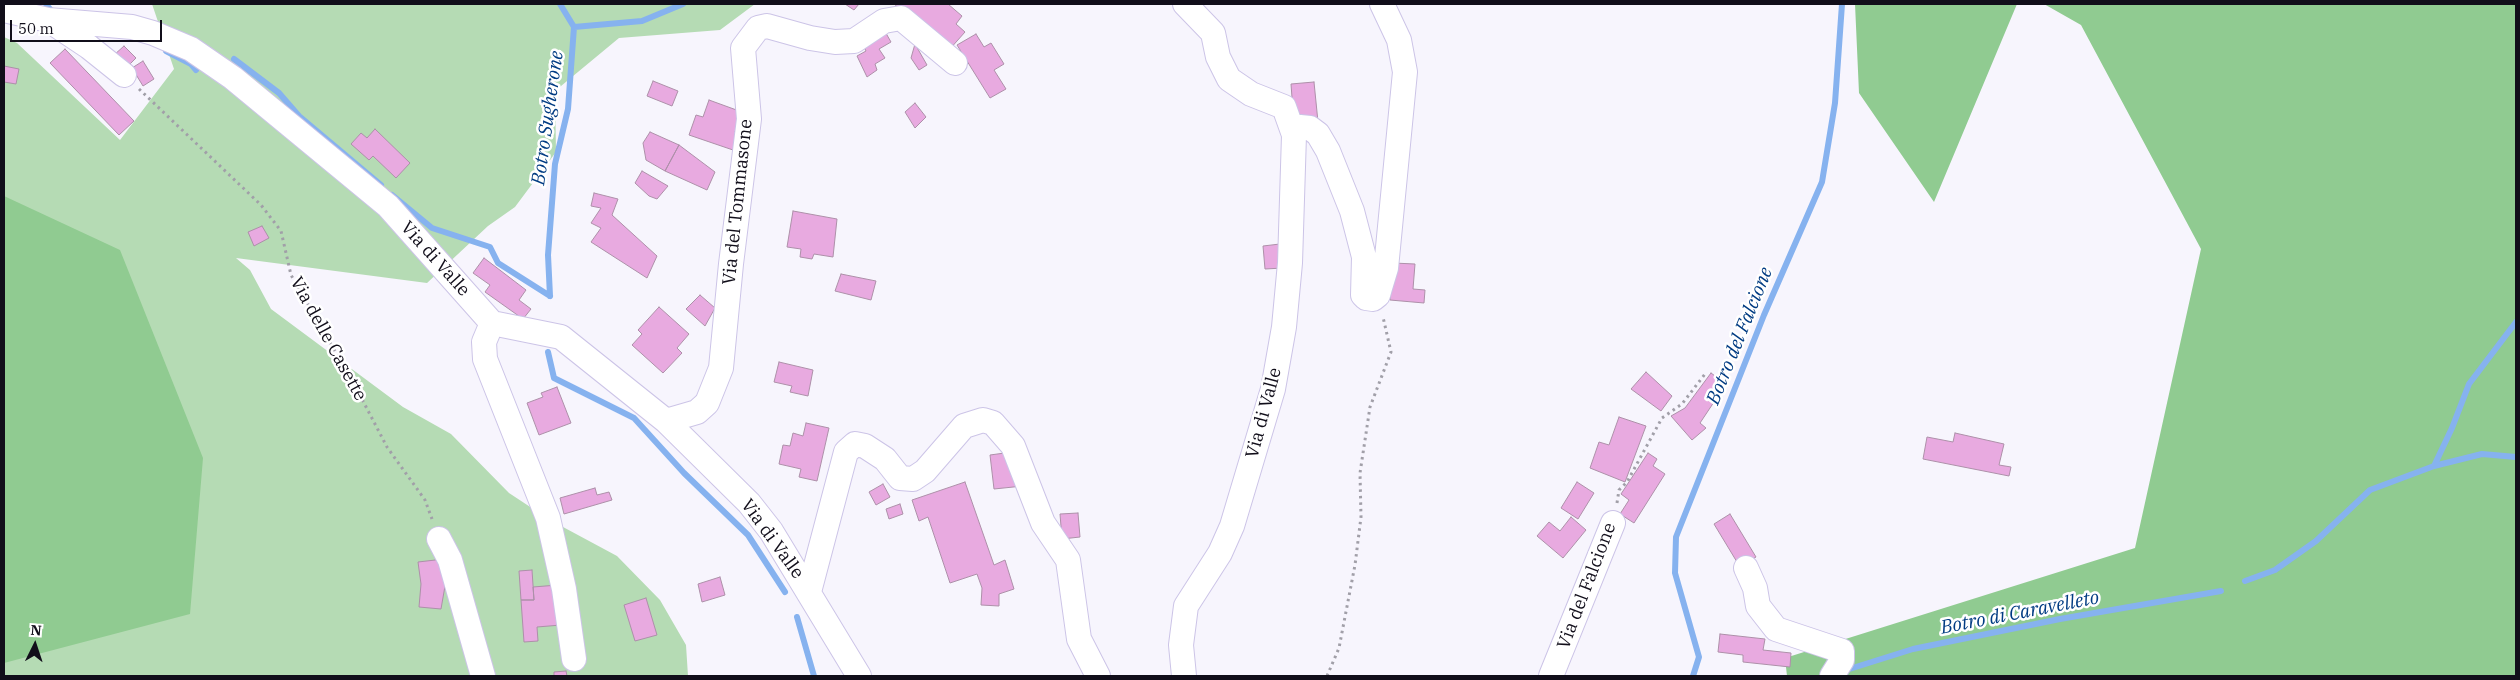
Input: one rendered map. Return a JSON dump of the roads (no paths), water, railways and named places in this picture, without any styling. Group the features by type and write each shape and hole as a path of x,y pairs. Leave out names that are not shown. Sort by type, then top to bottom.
{"street":[{"name":"Via di Valle","path":"1184,676 1181,645 1186,606 1220,553 1232,526 1272,390 1284,327 1289,272 1294,135 1284,107 1250,94 1229,79 1218,56 1213,33 1185,4"},
{"path":"1294,135 1300,127 1310,128 1318,134 1328,151 1361,240 1364,257 1363,295 1366,298 1373,299 1378,295 1386,268 1405,72 1399,40 1382,4"},
{"name":"Via di Valle","path":"4,10 48,20 132,27 153,33 191,49 233,78 388,206 492,323 561,337 666,421 750,503 771,531 859,676"},
{"name":"Via del Tommasone","path":"666,421 697,412 707,404 721,368 731,264 749,119 743,48 758,28 767,26 810,38 845,42 854,41 884,21 901,18 955,62"},
{"path":"48,20 89,47 124,75"},
{"path":"492,323 484,342 485,359 548,518 564,589 574,659"},
{"name":"Via di Valle","path":"809,592 846,452 856,444 865,446 885,458 900,478 913,479 926,471 964,426 976,420 983,420 993,423 1013,446 1043,523 1068,560 1079,639 1098,676"},
{"name":"Via del Falcione","path":"1551,676 1613,523"},
{"path":"438,539 450,560 483,676"},
{"path":"1746,568 1755,588 1758,606 1776,629 1842,651 1842,660 1832,676"}],"waterway":[{"path":"46,4 50,9"},
{"path":"560,4 574,27"},
{"name":"Botro Sugherone","path":"574,27 642,21 683,4"},
{"name":"Botro del Falcione","path":"1693,676 1699,657 1675,573 1676,537 1764,315 1822,182 1835,103 1842,4"},
{"name":"Botro Sugherone","path":"550,296 548,255 555,164 568,109 574,27"},
{"path":"166,51 191,64 196,70"},
{"path":"234,59 279,93 299,116 381,185"},
{"path":"392,195 432,228 490,247 498,263 550,296"},
{"path":"2434,466 2452,428 2469,384 2516,322"},
{"name":"Botro Sugherone","path":"548,352 554,378 634,418 684,473 748,535 785,592"},
{"name":"Botro di Caravelleto","path":"2245,581 2275,570 2316,541 2370,490 2434,466 2482,454 2516,457"},
{"name":"Botro di Caravelleto","path":"1843,671 1913,649 2060,619 2221,591"},
{"name":"Botro Sugherone","path":"797,617 814,676"}]}
